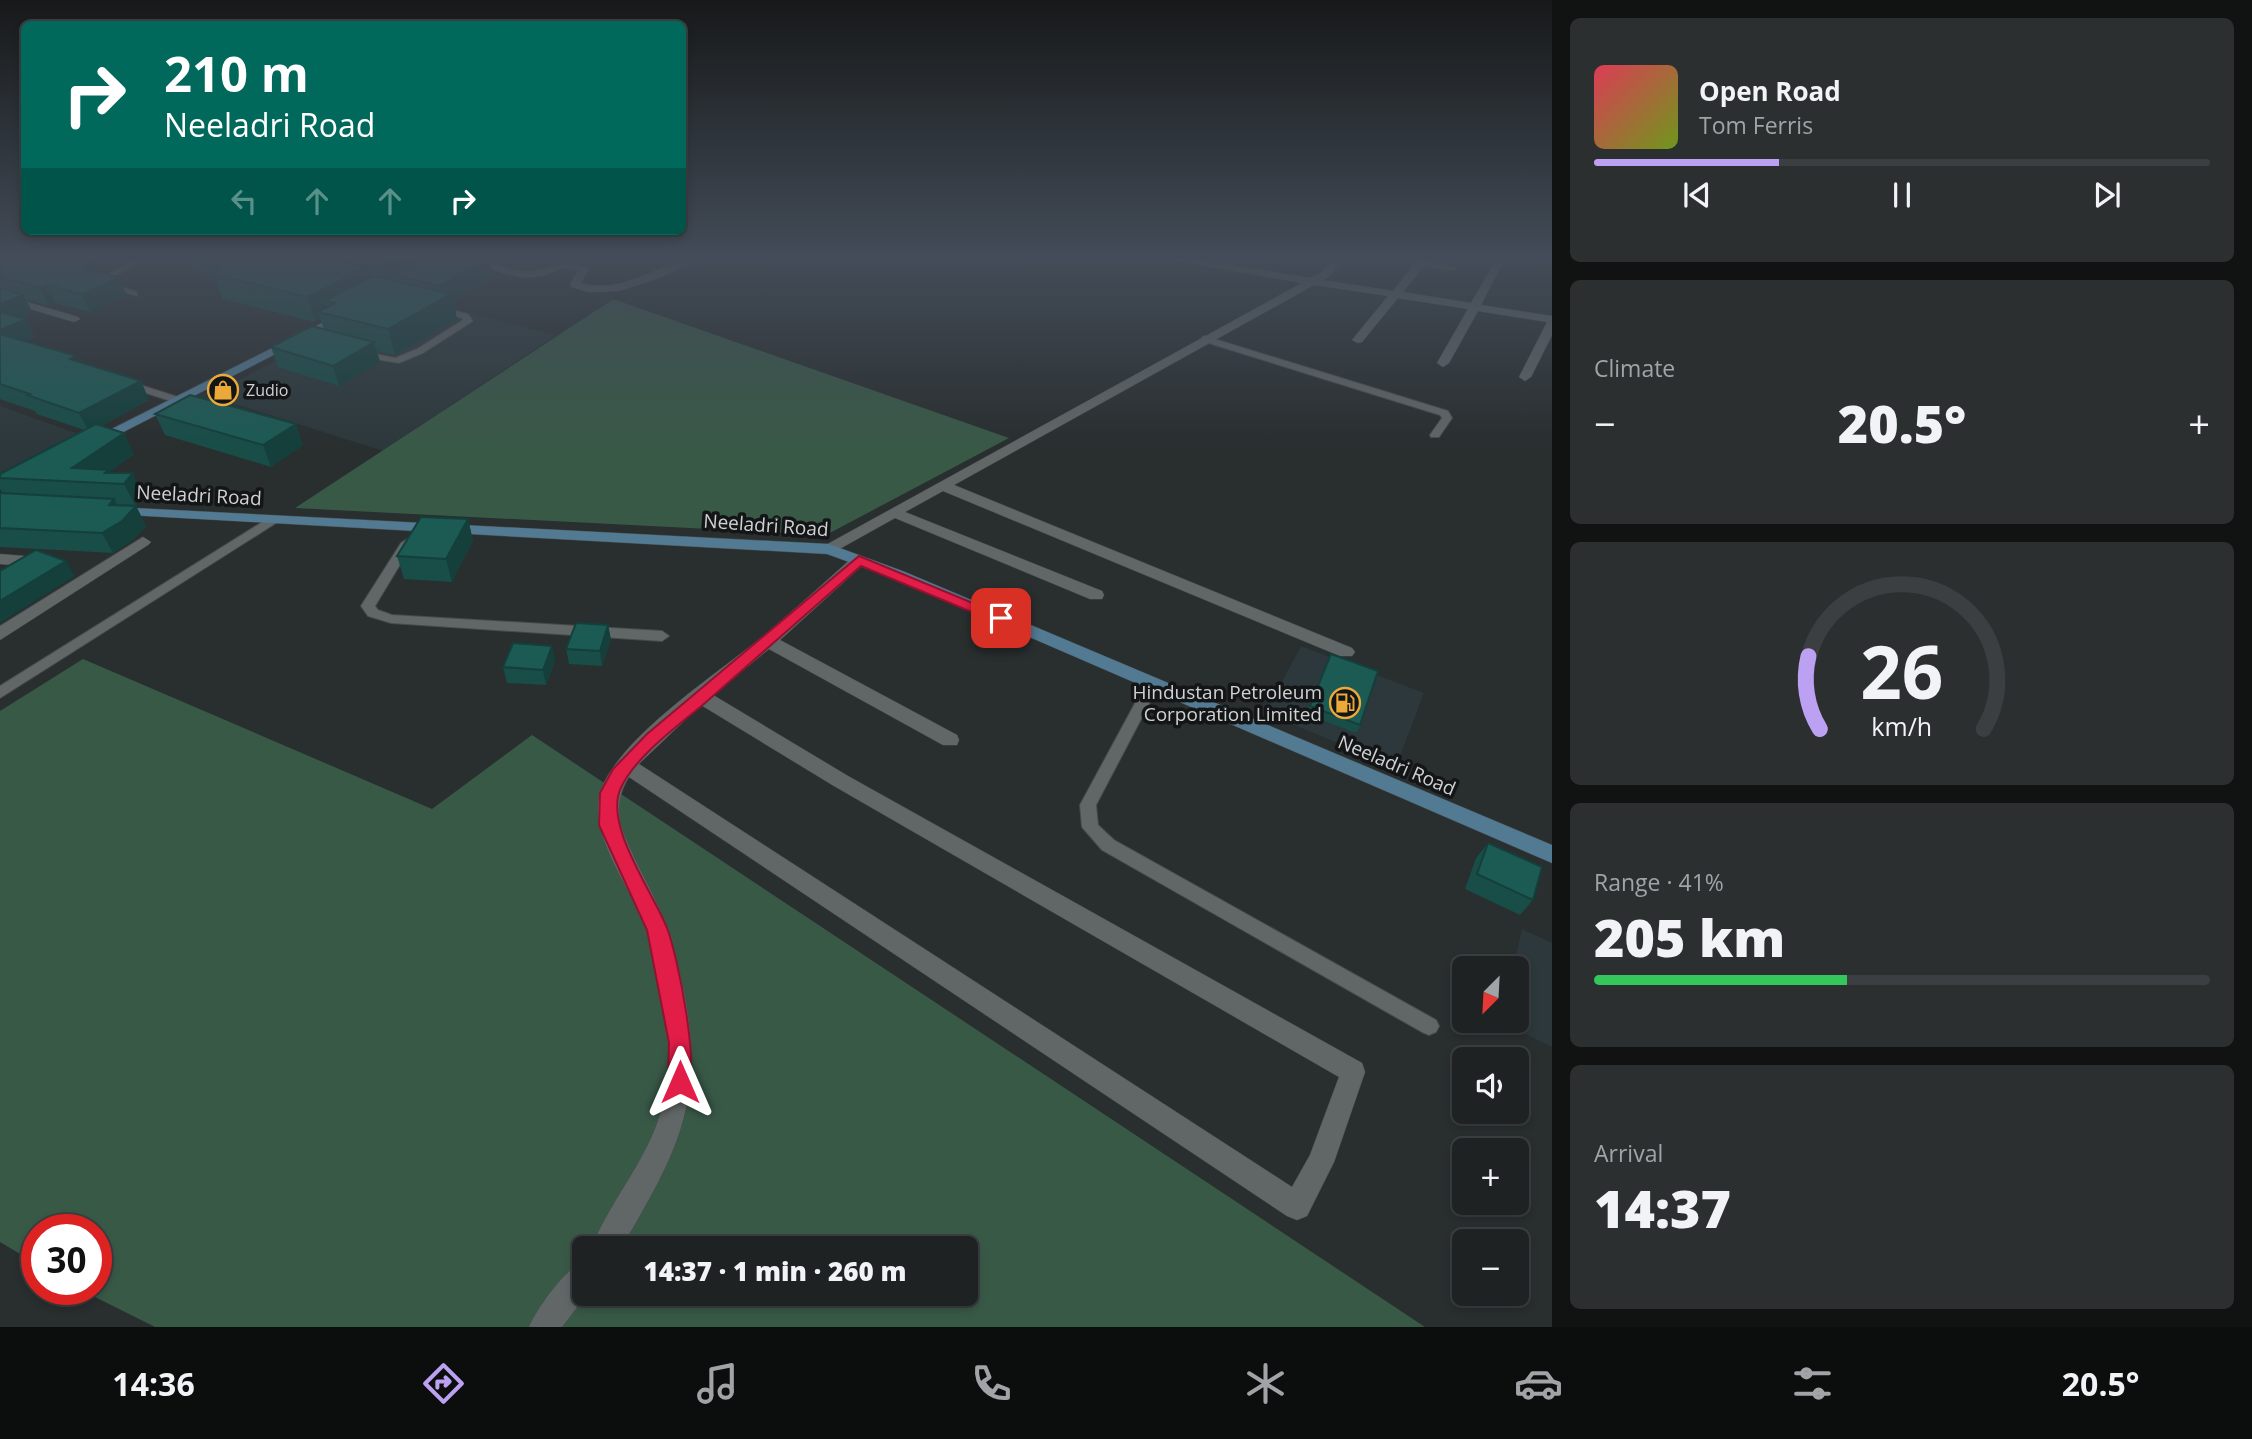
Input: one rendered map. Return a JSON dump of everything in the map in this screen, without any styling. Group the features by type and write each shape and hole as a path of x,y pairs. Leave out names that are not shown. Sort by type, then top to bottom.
{"main road":[{"path":"84,447 329,322"},
{"name":"Neeladri Road","path":"95,510 829,550 859,560 1153,683 1552,854"}],"street":[{"path":"829,550 1236,322"},
{"path":"1358,340 1373,322"},
{"path":"1443,363 1467,322"},
{"path":"1525,377 1552,322"},
{"path":"944,486 1346,652"},
{"path":"894,513 1096,595"},
{"path":"0,634 143,542"},
{"path":"0,559 37,562 9,578"},
{"path":"611,1236 643,1184 667,1130 680,1082 680,1043 657,930 608,825 609,793 627,766 701,696 859,560"},
{"path":"768,641 950,740"},
{"path":"627,766 1297,1206 1321,1162 1353,1072 841,781 701,696"},
{"path":"544,1327 572,1291"}],"lane":[{"path":"350,351 396,361 420,351 467,322"},
{"path":"300,337 315,341"},
{"path":"1205,339 1444,413 1447,418 1435,435"},
{"path":"117,381 177,400"},
{"path":"0,693 272,520"},
{"path":"417,527 368,606 373,613 390,619 662,636"},
{"path":"1153,683 1088,805 1090,827 1108,845 1429,1026"}],"shaded area":[{"path":"347,322 504,322 556,335 383,451 210,396"},
{"path":"0,406 84,436 0,477"},
{"name":"Hindustan Petroleum Corporation Limited","path":"1301,646 1424,693 1396,767 1265,713"},
{"path":"1522,929 1552,943 1552,1047 1524,1033 1530,1032 1530,956 1516,956"}],"green space":[{"path":"579,322 678,322 1009,438 826,535 295,508"},
{"path":"83,659 432,809 532,735 1425,1327 155,1327 111,1305 112,1214 21,1214 21,1254 0,1242 0,711"}],"building":[{"path":"0,322 19,322 0,330"},
{"path":"359,322 401,322 388,329"},
{"path":"312,326 374,342 333,366 271,347"},
{"path":"0,334 76,356 70,359 141,381 79,413 0,384"},
{"path":"190,395 296,424 263,445 155,414"},
{"path":"96,424 124,433 72,468 108,470 105,473 133,473 124,484 0,478 0,474"},
{"path":"0,493 114,499 109,505 136,506 122,521 102,533 0,528"},
{"path":"421,517 468,519 446,559 397,556"},
{"path":"36,550 66,561 0,601 0,571"},
{"path":"576,623 608,625 600,651 566,649"},
{"path":"513,643 552,646 543,670 503,667"},
{"path":"1331,654 1378,671 1360,725 1310,706"},
{"path":"1488,843 1542,867 1533,900 1477,874"}],"place":[{"name":"Zudio","path":"223,390"},
{"name":"Hindustan Petroleum Corporation Limited","path":"1345,703"}],"route":[{"path":"680,1082 680,1043 657,930 608,825 609,793 619,774 653,738 859,560 1001,618"}]}
